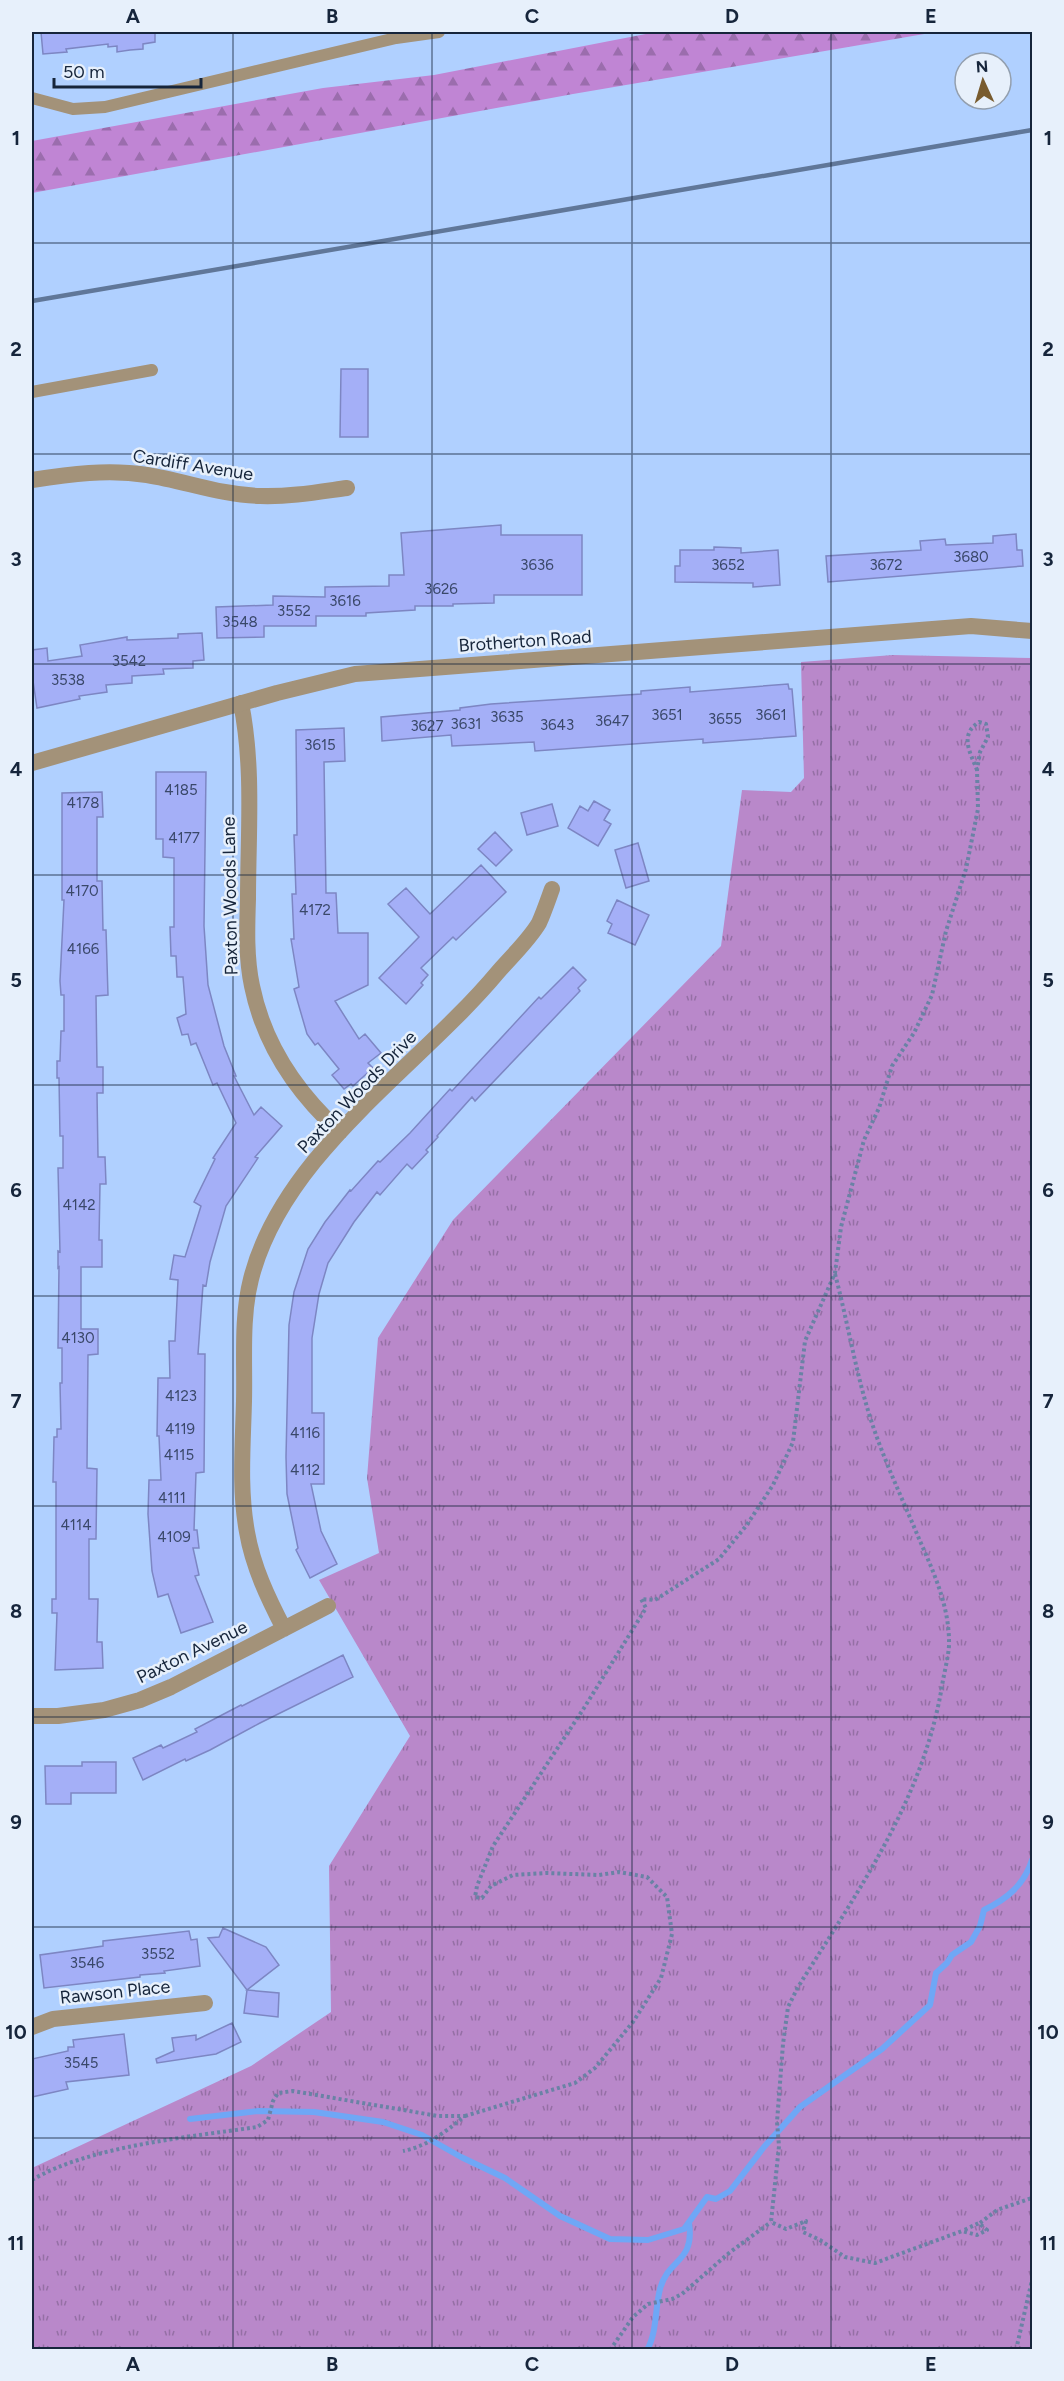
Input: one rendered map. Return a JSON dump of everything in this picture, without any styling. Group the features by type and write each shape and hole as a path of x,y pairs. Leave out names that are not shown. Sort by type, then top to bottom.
{"street":[{"name":"Cardiff Avenue","path":"32,480 71,474 107,472 144,475 217,492 259,496 295,495 347,488"},
{"name":"Brotherton Road","path":"32,763 241,703 355,674 971,626 1032,631"},
{"name":"Paxton Woods Lane","path":"241,703 249,762 247,949 252,986 262,1021 276,1054 296,1085 316,1109 340,1132"},
{"name":"Paxton Woods Drive","path":"284,1629 263,1587 247,1532 243,1495 246,1307 259,1252 274,1218 295,1186 340,1132 472,1003 538,924 552,889"},
{"name":"Paxton Avenue","path":"32,1716 58,1716 104,1710 140,1700 171,1687 328,1606"},
{"name":"Rawson Place","path":"32,2027 53,2019 205,2002"}],"lane":[{"path":"32,98 73,108 105,107 396,38 439,32"},
{"path":"32,392 152,370"}],"path":[{"path":"32,2180 45,2172 95,2156 167,2141 256,2127 268,2120 273,2101 278,2093 293,2091 438,2116 465,2116 575,2083 596,2068 633,2022 661,1978 672,1934 667,1897 647,1877 619,1872 599,1875 546,1873 513,1875 491,1886 482,1898 475,1897 477,1886 493,1846 565,1738 646,1608 642,1599 655,1600 719,1559 746,1526 773,1485 793,1442 806,1341 835,1273 841,1227 864,1140 879,1108 892,1066 915,1034 932,995 946,931 966,869 978,809 977,770 980,752 988,737 986,724 979,722 970,728 968,736 968,747 977,770"},
{"path":"610,2349 633,2317 648,2304 672,2299 682,2294 729,2253 771,2222 779,2146 777,2122 788,2007 898,1822 928,1748 940,1700 949,1646 945,1609 937,1581 876,1436 862,1396 849,1326 835,1273"},
{"path":"403,2151 421,2147 465,2116"},
{"path":"771,2222 786,2229 806,2222 803,2232 820,2240 845,2257 875,2263 962,2231 979,2223 997,2210 1032,2198"},
{"path":"962,2231 977,2235 987,2230 979,2223"},
{"path":"1016,2349 1032,2280"}],"green space":[{"path":"656,32 936,32 573,94 32,193 32,141 323,88 434,75"},
{"path":"893,655 1032,658 1032,2349 32,2349 32,2168 251,2066 331,2012 329,1866 410,1736 319,1580 379,1553 367,1478 378,1338 453,1220 721,946 742,790 791,792 804,778 801,662"}],"building":[{"path":"41,32 155,32 155,42 143,44 143,49 117,52 117,46 108,47 108,44 43,54"},
{"path":"341,369 368,369 368,437 340,437"},
{"path":"501,525 501,535 582,535 582,595 494,595 494,603 415,606 415,610 366,613 366,616 316,616 316,626 264,626 264,637 217,638 216,607 273,605 273,596 325,597 325,587 389,586 389,575 404,575 401,533"},
{"path":"1016,534 1017,550 1022,550 1023,566 828,582 826,556 921,550 920,541 945,539 946,545 993,543 993,536"},
{"path":"714,547 741,548 741,553 778,550 780,585 753,587 753,583 675,582 675,566 680,566 680,550 714,550"},
{"path":"202,633 204,660 193,661 193,668 163,669 164,674 132,676 132,683 106,685 107,692 79,696 80,699 37,708 32,674 32,650 47,648 48,661 82,656 80,645 127,637 127,640 178,638 178,634"},
{"path":"788,684 789,689 792,689 796,736 703,743 703,739 535,751 534,742 452,746 451,735 382,741 381,717 460,710 460,708 491,704 641,694 641,691 690,687 690,692"},
{"path":"344,728 345,761 324,762 326,893 336,893 338,933 368,933 368,985 335,1001 359,1039 365,1034 381,1053 368,1063 373,1068 353,1086 351,1084 344,1089 332,1075 339,1069 318,1043 315,1045 307,1034 294,989 299,987 291,939 294,939 292,894 296,894 294,835 297,835 296,730"},
{"path":"156,772 206,772 204,926 208,985 224,1046 236,1076 234,1076 254,1115 261,1107 282,1126 255,1157 258,1158 226,1206 210,1262 206,1286 203,1285 198,1354 205,1354 204,1472 196,1473 194,1530 197,1530 199,1548 193,1548 199,1575 195,1576 213,1622 181,1633 168,1594 158,1597 152,1571 148,1514 149,1480 161,1480 159,1436 157,1436 158,1378 170,1378 169,1341 175,1341 178,1280 170,1279 174,1255 185,1257 201,1206 194,1202 215,1159 213,1158 236,1123 217,1083 213,1085 196,1043 191,1045 188,1034 182,1035 177,1018 186,1014 183,977 177,977 176,956 171,956 170,927 174,927 174,858 163,857 163,839 156,839"},
{"path":"102,792 103,817 97,817 97,881 102,881 108,995 96,996 97,1067 103,1067 103,1093 97,1093 98,1157 105,1157 106,1184 100,1184 99,1240 102,1240 102,1267 81,1267 81,1329 98,1329 98,1354 88,1355 87,1468 97,1469 96,1539 89,1539 89,1599 98,1599 97,1642 102,1642 103,1668 55,1670 57,1613 52,1613 52,1599 56,1599 54,1437 57,1437 57,1429 61,1429 60,1383 62,1383 62,1348 58,1348 58,1251 60,1252 58,1168 63,1168 63,1136 60,1136 57,1061 60,1061 61,1031 64,1031 64,995 61,995 60,981 64,900 62,900 62,793"},
{"path":"594,801 610,810 604,820 611,824 598,846 568,828 580,806 588,811"},
{"path":"552,804 558,826 527,835 521,813"},
{"path":"495,832 512,850 496,866 478,849"},
{"path":"638,843 649,881 626,888 615,850"},
{"path":"481,865 506,892 456,940 453,937 421,968 428,975 421,983 423,985 406,1004 379,978 419,937 388,904 406,888 430,914"},
{"path":"617,900 649,915 635,945 608,933 612,924 607,921"},
{"path":"573,967 586,980 578,988 580,991 475,1101 472,1097 437,1136 426,1150 428,1152 412,1169 407,1164 380,1195 377,1192 354,1222 328,1263 319,1294 312,1338 312,1413 324,1413 324,1484 311,1484 321,1531 337,1564 310,1578 296,1550 298,1548 287,1494 286,1457 289,1325 294,1292 308,1249 325,1222 350,1190 410,1133 450,1089 452,1091 539,997 541,999"},
{"path":"343,1655 353,1677 210,1750 186,1761 185,1759 143,1780 133,1758 161,1745 163,1748 197,1732 195,1729"},
{"path":"82,1762 116,1762 116,1793 71,1793 71,1804 46,1804 45,1766 82,1766"},
{"path":"223,1928 266,1947 279,1965 247,1990 208,1938 219,1937"},
{"path":"189,1931 191,1940 197,1939 200,1966 140,1975 140,1977 44,1988 40,1955 103,1946 103,1941"},
{"path":"247,1990 279,1993 278,2017 244,2013"},
{"path":"232,2023 241,2042 216,2054 157,2063 156,2059 174,2051 172,2038 196,2035 196,2040"},
{"path":"124,2034 129,2075 66,2082 68,2089 32,2097 32,2059 68,2051 68,2047 74,2047 73,2040"}],"waterway":[{"path":"190,2119 258,2111 314,2112 383,2122 422,2135 505,2178 560,2216 610,2239 648,2240 684,2229 707,2197 716,2199 730,2191 764,2147 800,2107 882,2049 930,2005 936,1973 952,1955 971,1942 980,1926 984,1910 1014,1890 1029,1869 1032,1860"},
{"path":"647,2350 653,2336 660,2289 669,2271 685,2253 690,2236 689,2223"}],"railway":[{"path":"32,301 1032,130"}]}
